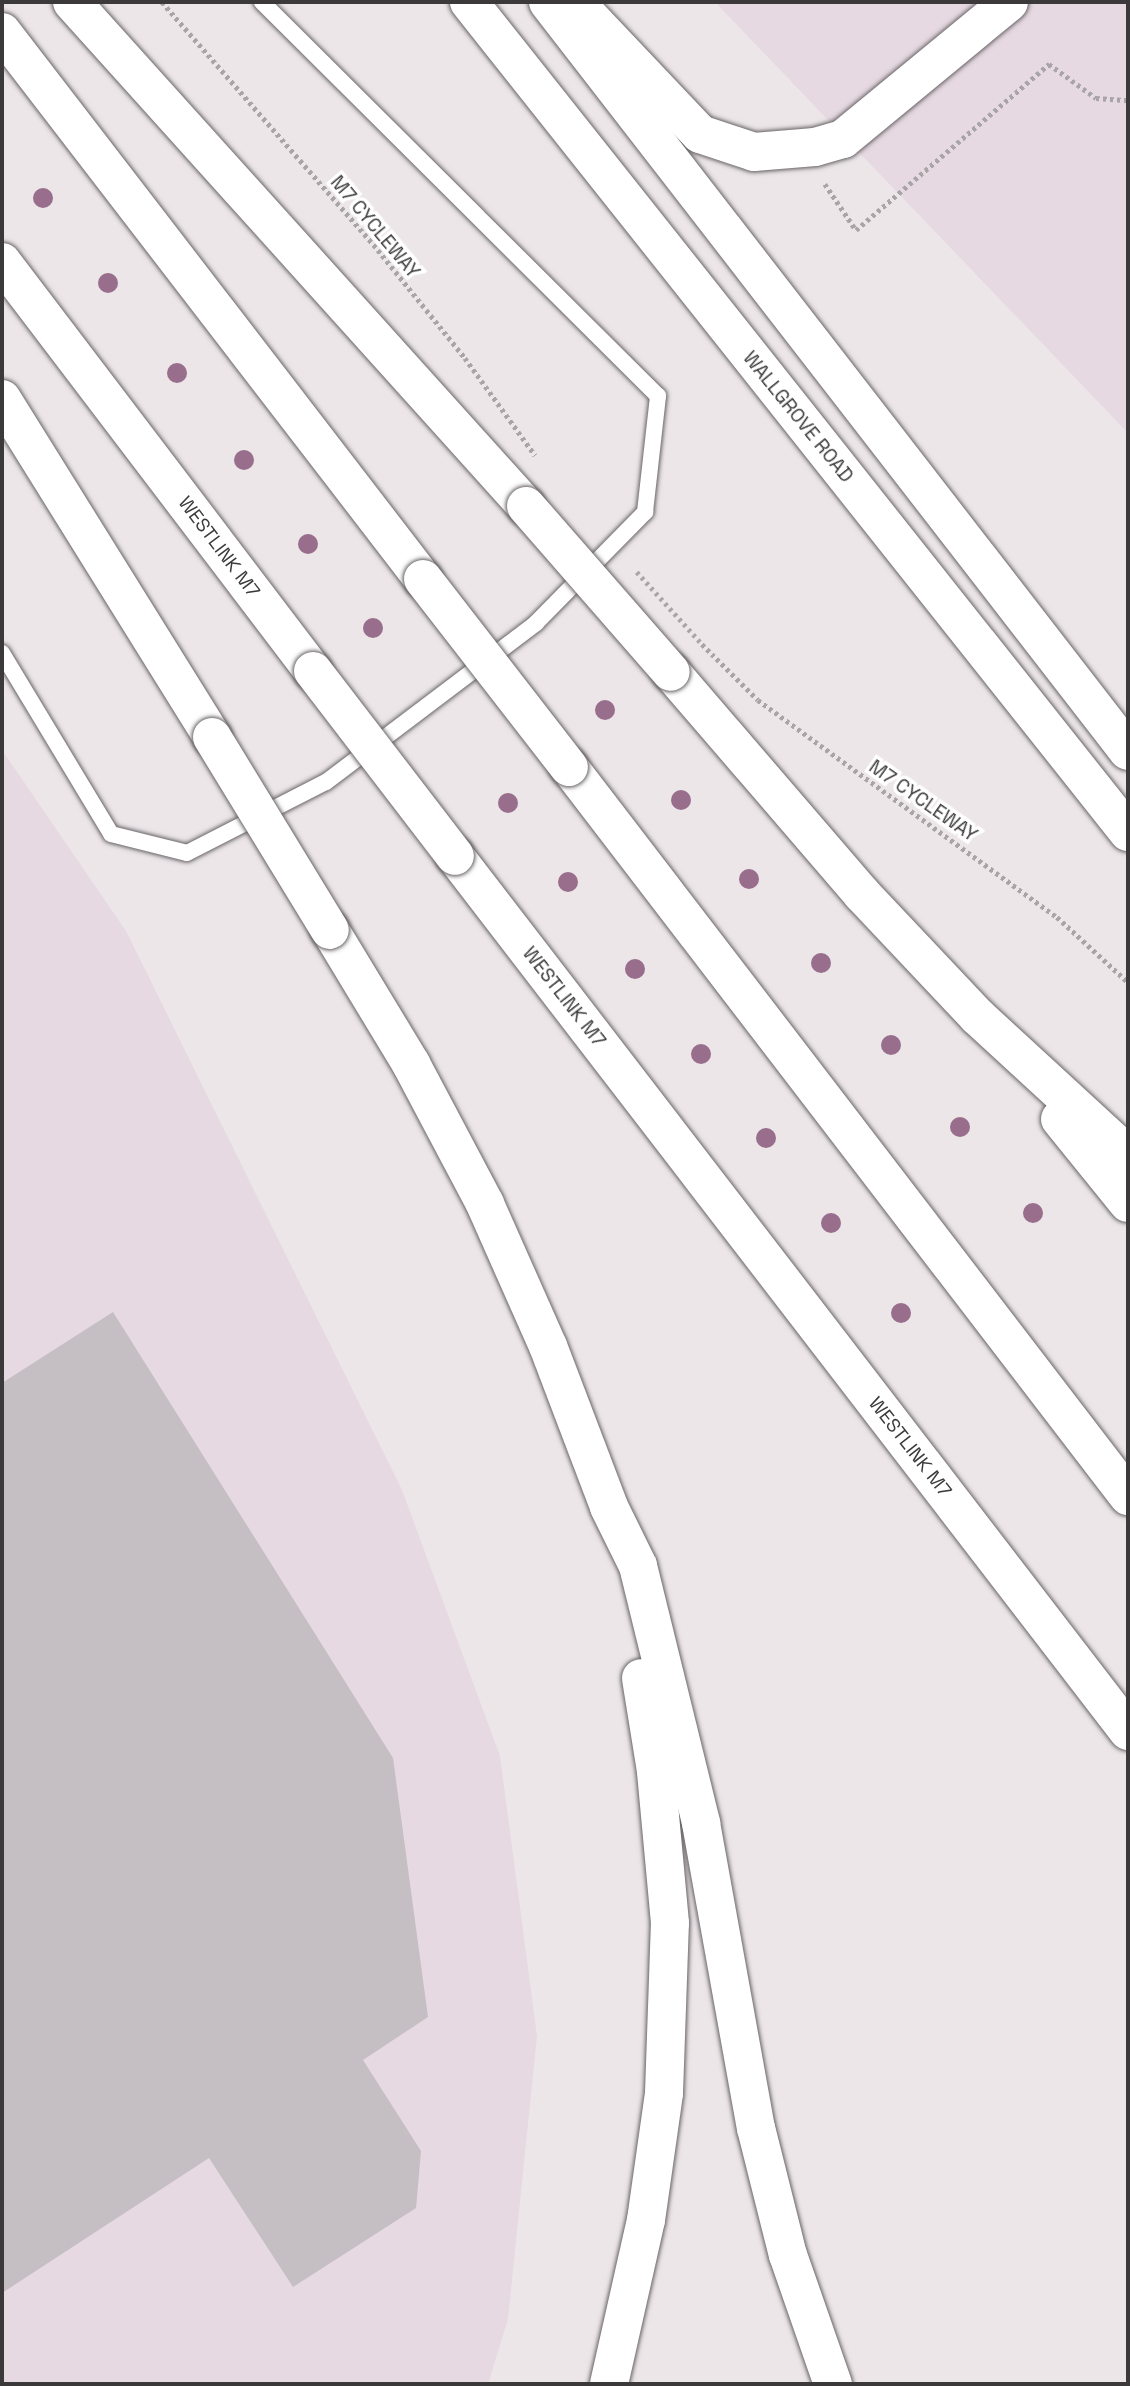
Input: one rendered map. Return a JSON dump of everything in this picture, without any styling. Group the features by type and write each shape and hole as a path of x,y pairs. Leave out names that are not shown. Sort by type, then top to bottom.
{"main road":[{"path":"72,2 526,506 862,894 977,1016 1128,1156"},
{"name":"WALLGROVE ROAD","path":"469,2 1128,832"},
{"path":"548,2 1128,751"},
{"path":"575,2 699,134 754,152 815,147 843,139 1009,2"},
{"path":"2,32 1128,1496"},
{"name":"WESTLINK M7","path":"2,262 1128,1731"},
{"path":"2,399 411,1064 485,1203 548,1346 609,1507 638,1566 701,1823 756,2127 788,2255 833,2384"},
{"path":"977,1016 1128,1203"},
{"path":"609,1507 649,1716 670,1923 664,2092 656,2158 630,2305 609,2384"}],"lane":[{"path":"2,653 111,834 187,853 326,782 536,623 645,512 657,396 262,2"}],"path":[{"name":"M7 CYCLEWAY","path":"162,2 386,261 465,358 538,459"},
{"path":"824,183 856,230 1049,64 1096,98 1128,100"},
{"name":"M7 CYCLEWAY","path":"702,644 758,700 1058,917 1128,982"}],"shaded area":[{"path":"715,2 1128,2 1128,433"},
{"path":"2,750 126,931 402,1490 500,1756 537,2036 508,2319 488,2384 2,2384"}],"building":[{"path":"113,1312 393,1758 428,2017 363,2060 421,2151 416,2208 293,2287 209,2158 2,2293 2,1383"}]}
